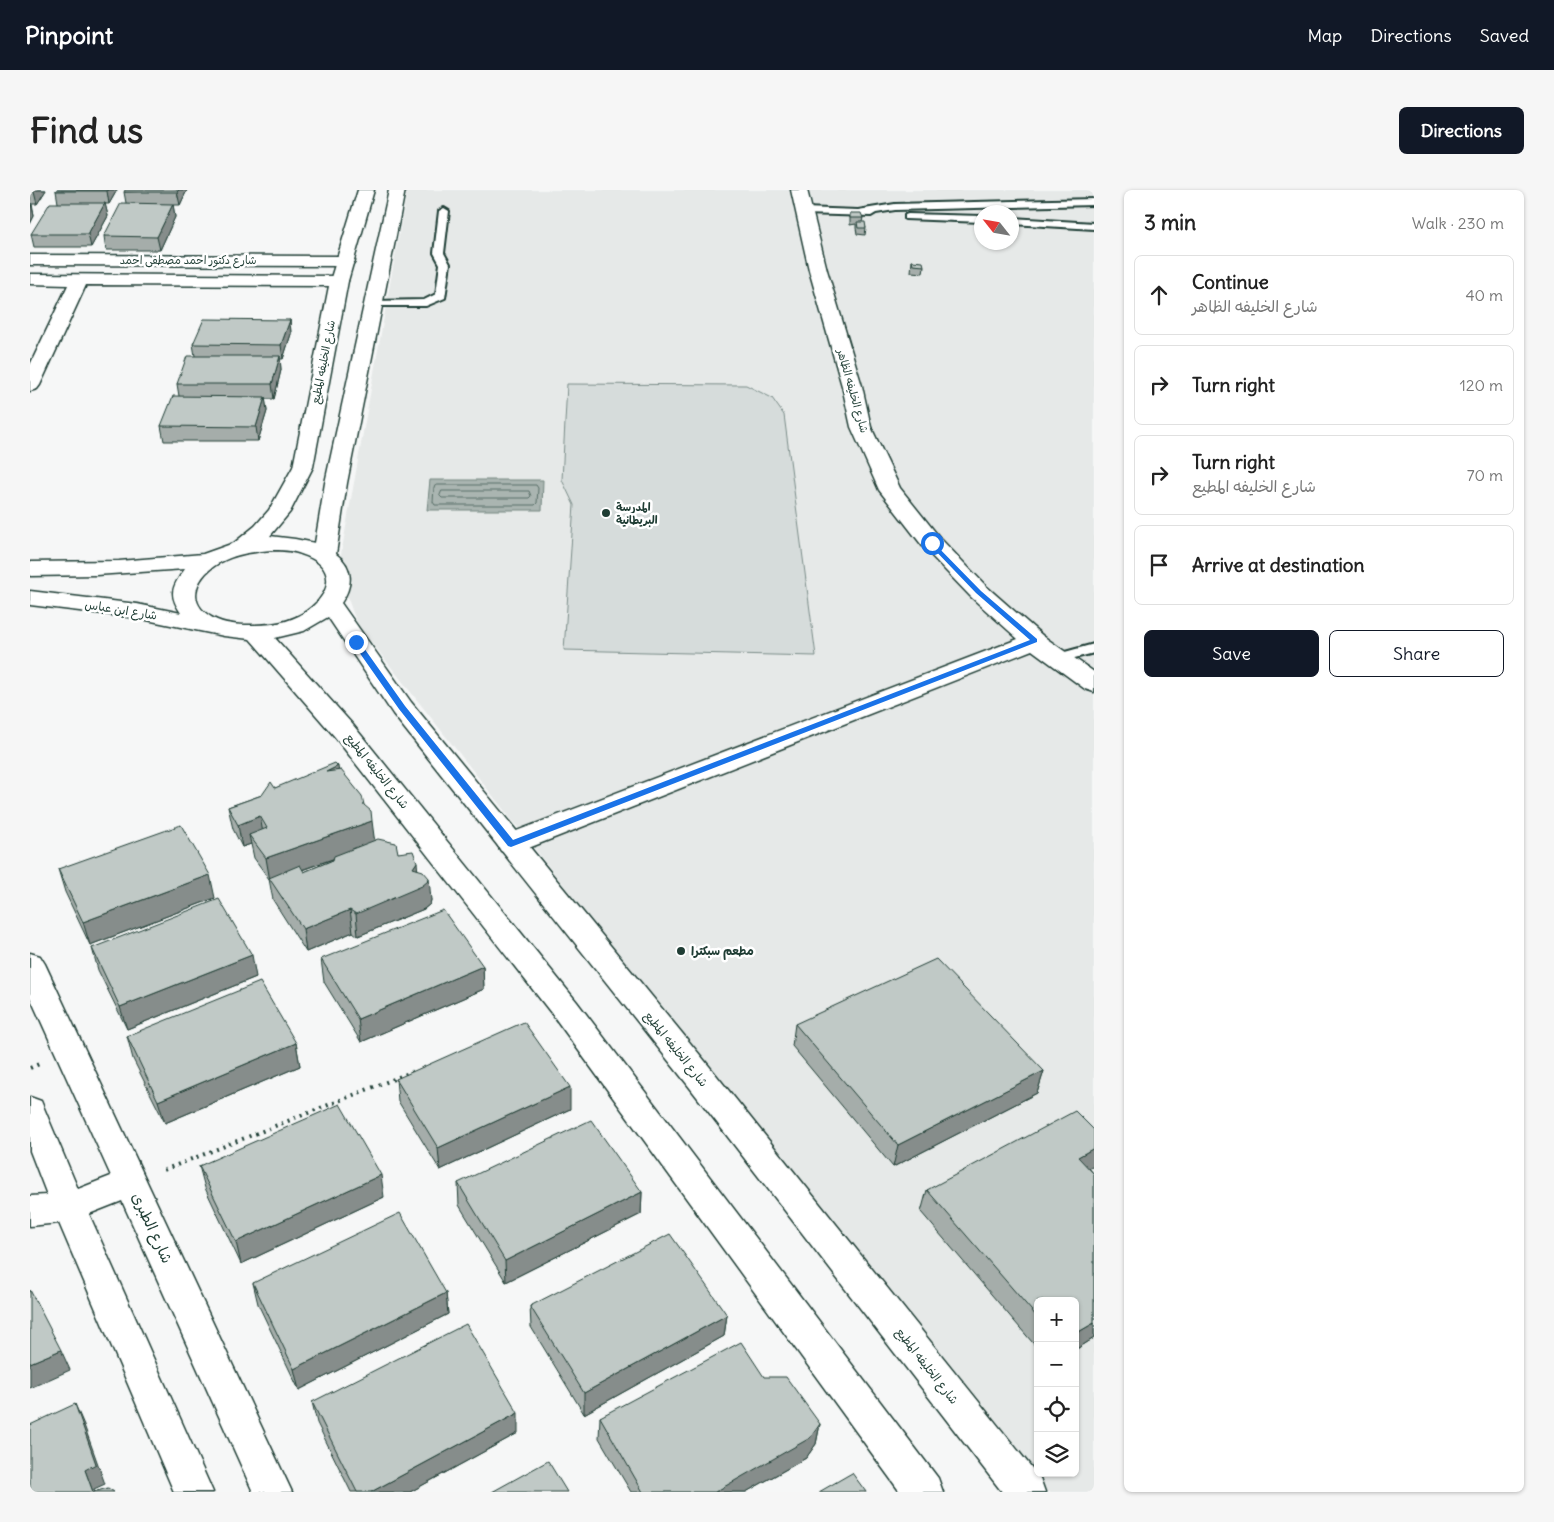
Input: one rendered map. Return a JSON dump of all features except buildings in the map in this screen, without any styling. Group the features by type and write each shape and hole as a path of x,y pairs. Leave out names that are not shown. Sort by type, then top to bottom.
{"street":[{"name":"شارع الخليفه المطيع","path":"243,546 263,531 279,512 303,467 338,281 346,261 366,190"},
{"path":"324,557 333,498 397,190"},
{"name":"شارع الخليفه الظاهر","path":"799,190 861,426 890,490 945,557 978,592 1035,641 1094,684"},
{"name":"شارع دكتور احمد مصطفى احمد","path":"30,260 346,261"},
{"name":"شارع دكتور احمد مصطفى احمد","path":"30,279 338,281"},
{"path":"30,385 79,280"},
{"path":"30,569 151,567 207,560 243,546 271,543 297,545 324,557 331,562 338,573 340,585 336,597 321,613 297,625 267,632 237,632 211,626 195,616 185,603 184,588 192,574 207,560"},
{"name":"شارع ابن عباس","path":"30,598 138,611 211,626"},
{"name":"شارع الخليفه المطيع","path":"330,603 402,708 698,1075 1026,1492"},
{"name":"شارع الخليفه المطيع","path":"256,632 344,731 566,1010 924,1492"},
{"path":"511,844 1035,641"},
{"name":"شارع الطبرى","path":"30,964 273,1492"},
{"path":"30,1110 69,1207 194,1492"},
{"path":"30,1210 69,1207 131,1183"}],"lane":[{"path":"1026,190 1034,204"},
{"path":"860,212 895,207 1094,202"},
{"path":"373,304 426,302 441,296 445,264 439,253 444,211"},
{"path":"803,211 860,212 897,217 974,219"},
{"path":"1019,221 1094,226"},
{"path":"1059,658 1094,648"}],"path":[{"path":"131,1183 418,1069"}],"shaded area":[{"path":"407,190 1094,190 1094,1492 1043,1492 357,624 338,571"},
{"path":"567,384 746,385 772,398 784,415 816,656 564,650 574,505 562,480"}],"water":[{"path":"430,480 543,480 542,510 427,510"}],"place":[{"name":"المدرسة البريطانية","path":"606,513"},
{"name":"مطعم سبكترا","path":"681,951"}],"route":[{"path":"356,642 402,708 511,844 1035,641 978,592 932,543"}]}
